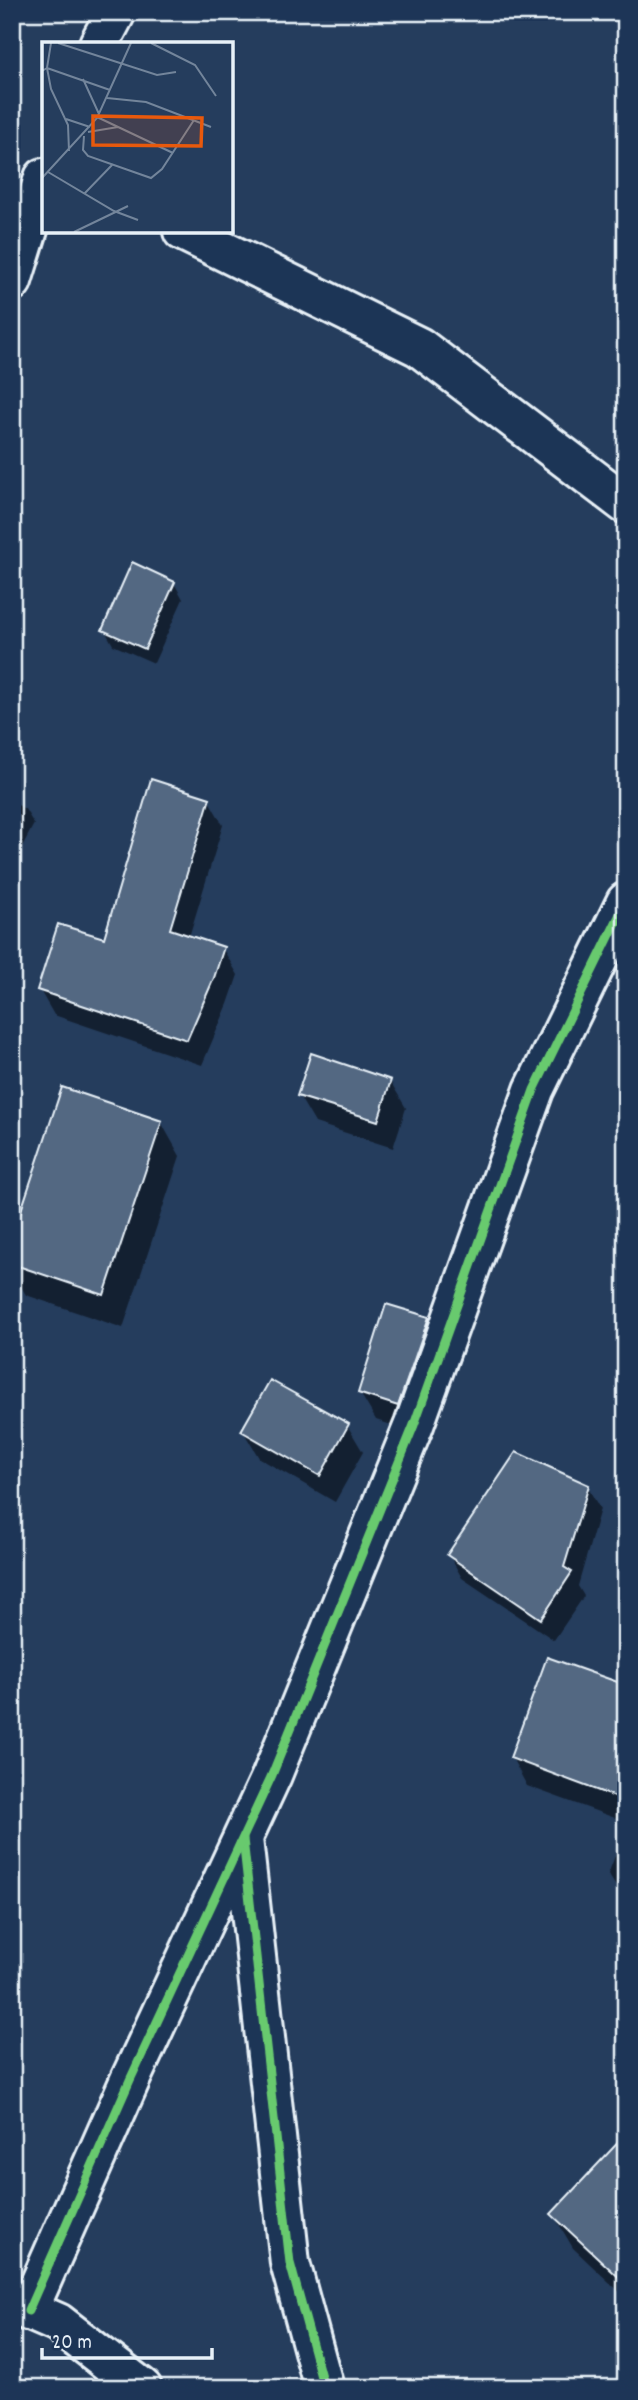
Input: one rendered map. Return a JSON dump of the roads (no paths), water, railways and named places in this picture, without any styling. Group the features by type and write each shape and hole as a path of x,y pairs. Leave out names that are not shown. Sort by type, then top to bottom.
{"street":[{"path":"100,42 116,12"},
{"path":"12,281 42,184"},
{"path":"187,233 419,347 626,504"},
{"path":"142,2388 58,2323 20,2307 130,2080 272,1775 414,1425 534,1090 626,902"},
{"path":"243,1839 290,2263 324,2388"}]}
